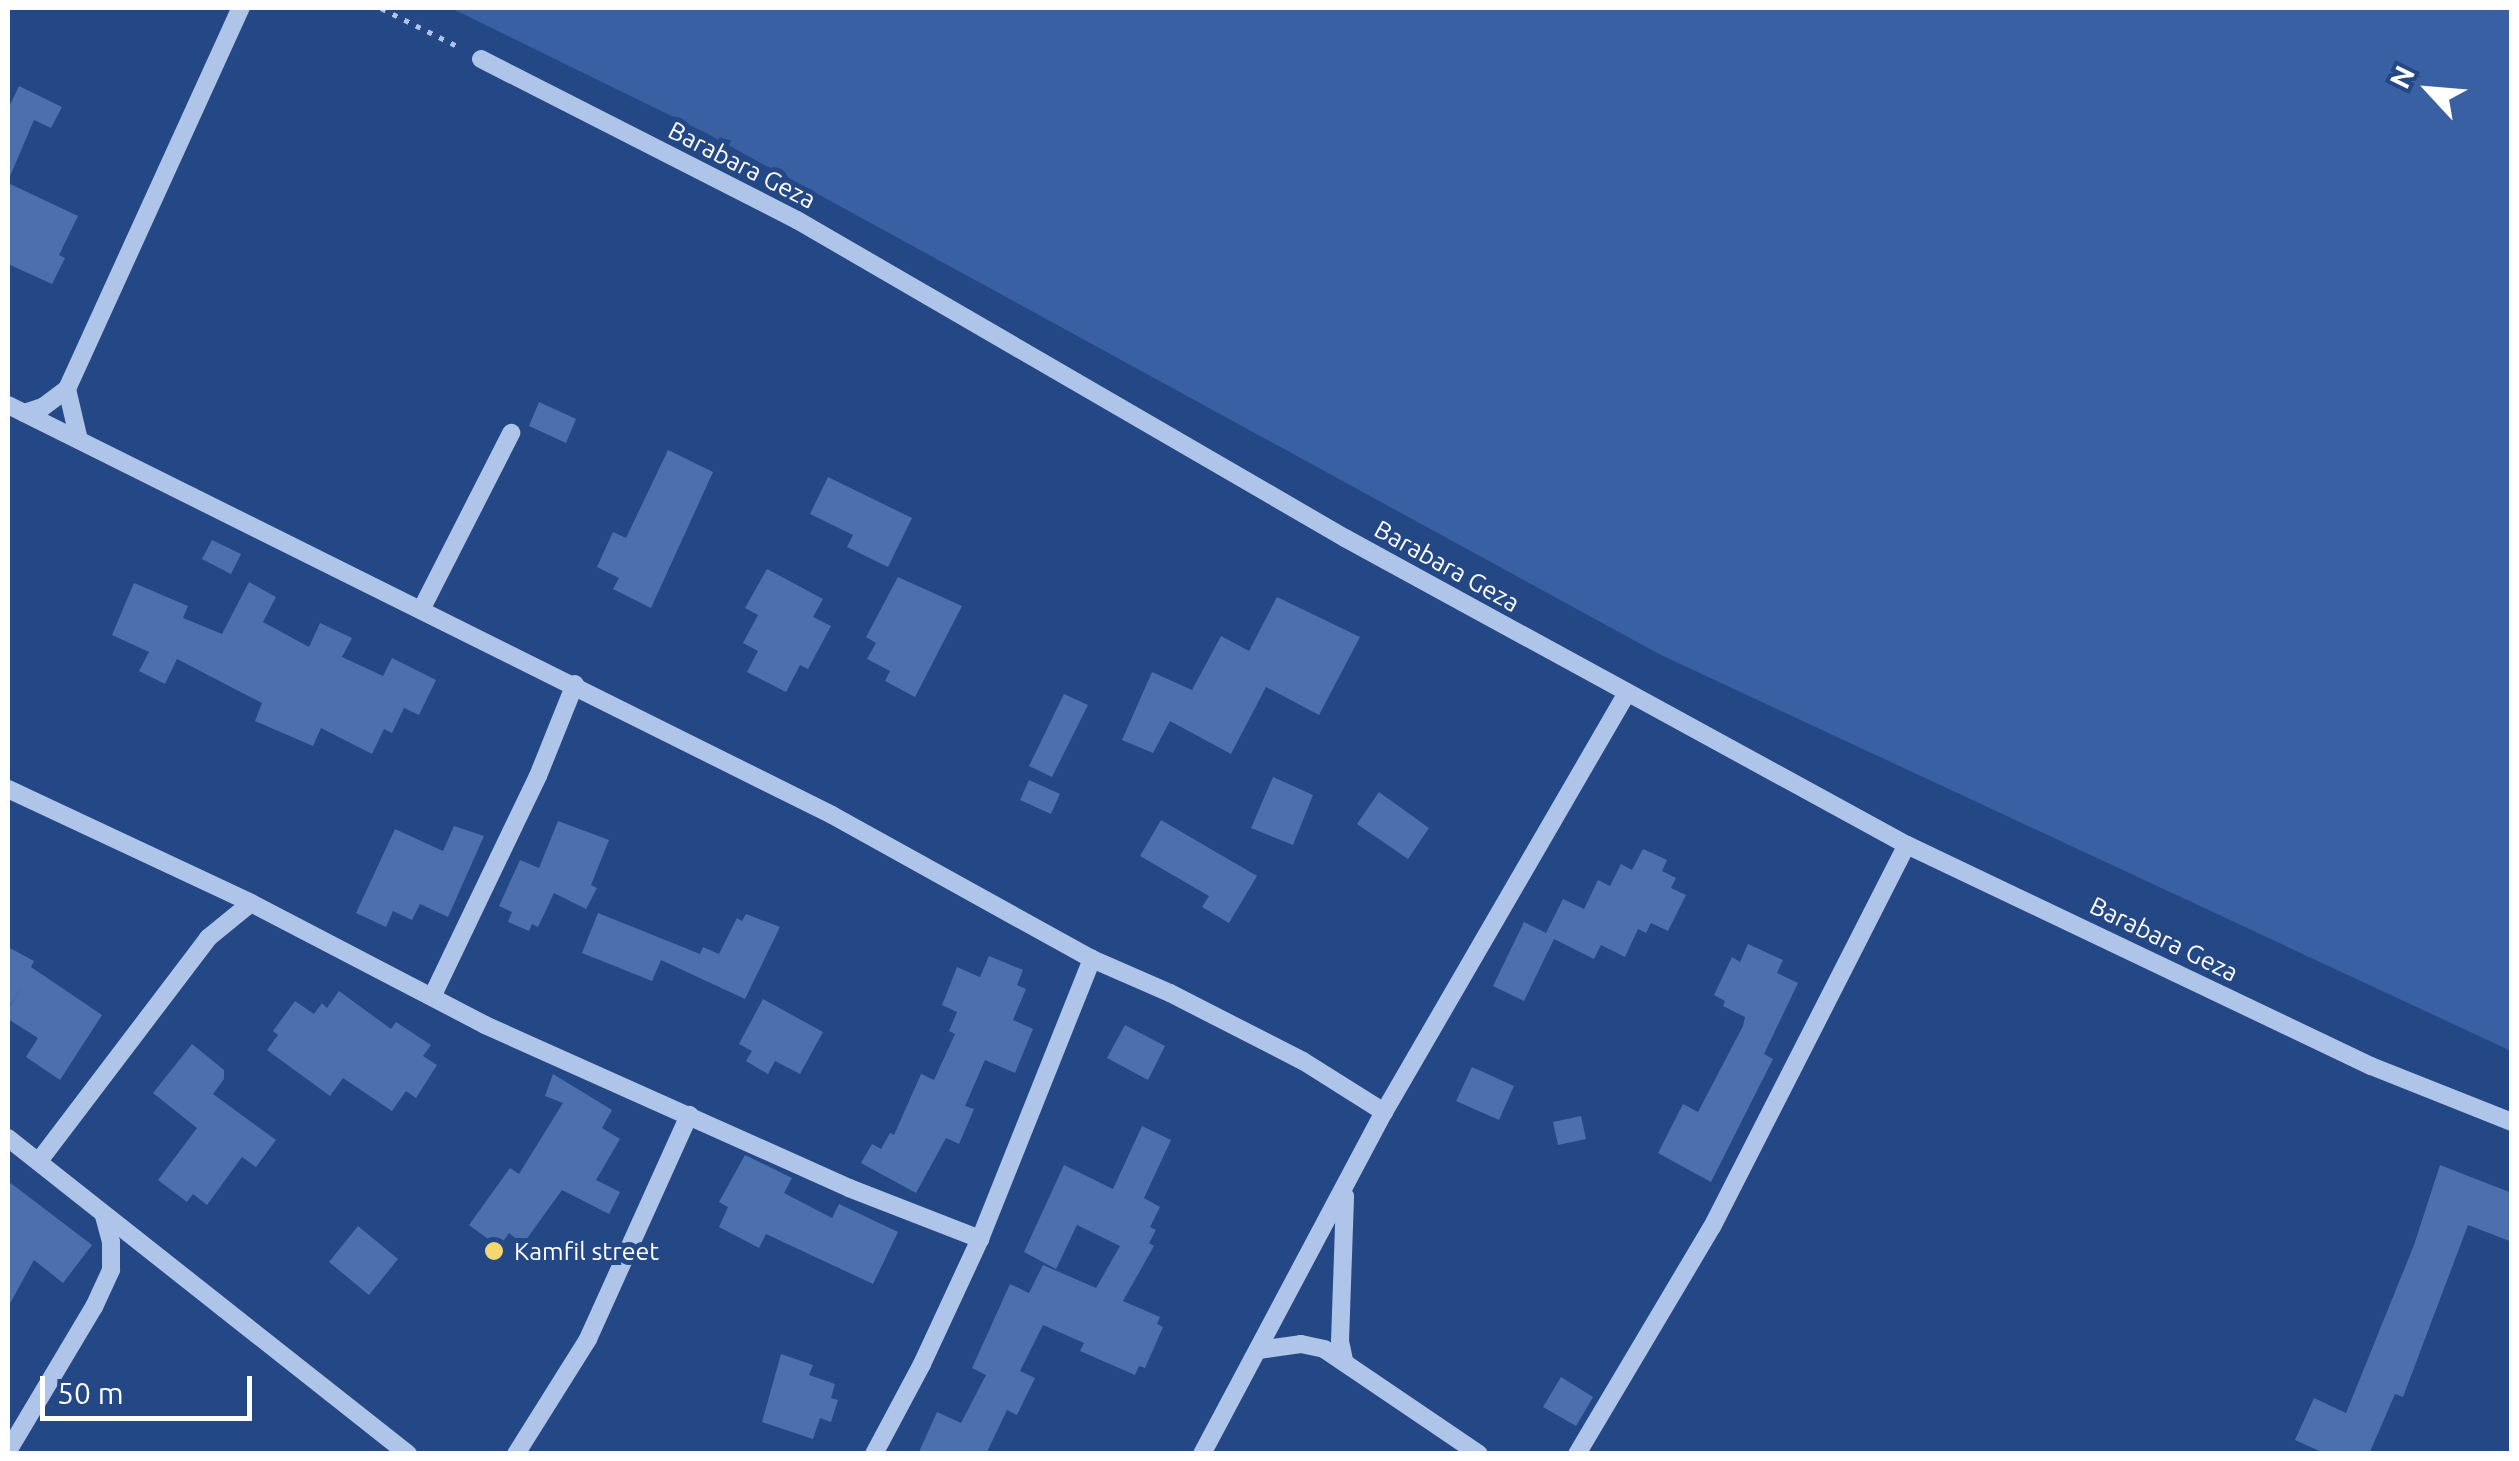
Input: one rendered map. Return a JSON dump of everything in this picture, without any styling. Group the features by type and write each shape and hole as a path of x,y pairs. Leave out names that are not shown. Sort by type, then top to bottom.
{"street":[{"path":"16,409 43,408 68,389 241,8"},
{"name":"Barabara Geza","path":"482,58 797,220 1200,456 1626,694 1907,845 2371,1066 2512,1122"},
{"path":"68,389 79,440"},
{"path":"16,409 203,506 575,684 832,815 1092,959 1170,993 1302,1061 1384,1112"},
{"path":"422,610 511,434"},
{"path":"432,997 538,776 575,684"},
{"path":"1202,1454 1384,1112 1626,694"},
{"path":"8,790 252,903 484,1025 850,1188 980,1239"},
{"path":"1577,1454 1712,1227 1907,845"},
{"path":"39,1161 208,938 252,903"},
{"path":"874,1454 922,1364 980,1239 1092,959"},
{"path":"516,1454 588,1339 689,1115"},
{"path":"8,1138 408,1454"},
{"path":"1344,1360 1342,1226 1346,1184"},
{"path":"8,1451 81,1330 111,1270 111,1242 104,1216"},
{"path":"111,1270 129,1258 159,1259"},
{"path":"1258,1350 1301,1344 1344,1360 1479,1454"}],"path":[{"path":"382,8 482,58"}],"shaded area":[{"path":"451,8 2511,8 2511,1051 1659,654 706,133"}],"building":[{"path":"19,86 62,107 51,128 34,120 8,181 8,109"},
{"path":"8,183 78,216 59,255 65,258 52,284 8,264"},
{"path":"539,402 576,419 566,443 529,426"},
{"path":"668,450 713,472 651,608 613,589 619,578 597,567 613,532 626,538"},
{"path":"828,477 912,518 888,567 847,547 853,535 810,514"},
{"path":"212,540 241,554 231,574 202,559"},
{"path":"767,569 823,599 813,617 831,626 808,669 800,665 786,692 747,672 758,651 743,643 758,615 745,608"},
{"path":"898,577 962,606 915,697 885,681 890,671 867,659 876,643 866,637"},
{"path":"249,582 276,597 263,622 309,647 320,623 352,638 342,657 383,676 392,658 436,680 419,715 404,708 392,733 384,729 372,754 321,728 313,746 255,721 262,703 177,659 165,684 139,671 149,652 112,635 134,583 188,606 183,618 222,634"},
{"path":"1277,597 1360,637 1319,715 1266,687 1231,754 1170,721 1153,753 1122,740 1152,672 1192,690 1221,636 1249,651"},
{"path":"1064,694 1088,705 1052,777 1029,766"},
{"path":"1273,777 1313,795 1293,845 1251,828"},
{"path":"1029,780 1060,794 1051,814 1020,800"},
{"path":"1379,792 1429,828 1408,859 1357,824"},
{"path":"1161,820 1257,876 1229,923 1202,907 1209,896 1140,856"},
{"path":"558,821 609,840 591,885 597,888 586,909 554,893 538,927 532,924 529,931 508,922 512,912 499,906 520,860 539,868"},
{"path":"454,826 484,836 448,917 420,904 412,920 393,911 386,927 356,913 395,829 443,851"},
{"path":"1643,849 1667,860 1662,871 1676,878 1671,888 1686,895 1668,931 1651,923 1646,933 1638,929 1625,957 1601,945 1594,959 1554,939 1524,1001 1493,986 1524,922 1546,933 1563,899 1584,909 1598,880 1610,886 1621,864 1632,870"},
{"path":"598,913 700,954 703,947 719,954 737,918 742,921 746,914 780,927 745,999 661,960 652,981 582,953"},
{"path":"1748,944 1783,960 1777,973 1798,983 1764,1054 1773,1059 1711,1182 1658,1153 1683,1104 1698,1112 1743,1026 1745,1017 1723,1006 1725,1001 1714,995 1732,957 1740,962"},
{"path":"8,947 34,961 31,967 102,1015 60,1080 26,1057 38,1038 8,1019 8,1010 22,986 8,1009"},
{"path":"989,956 1023,970 1017,985 1026,989 1013,1020 1033,1029 1015,1073 985,1060 965,1106 974,1109 959,1144 946,1138 916,1193 861,1163 872,1144 881,1149 890,1133 894,1135 921,1074 934,1080 955,1034 949,1031 957,1012 942,1005 957,967 980,977"},
{"path":"339,991 391,1029 396,1022 431,1045 423,1056 437,1065 416,1098 406,1091 392,1111 343,1078 330,1096 267,1050 278,1035 273,1031 295,1001 314,1014 322,1003 327,1008"},
{"path":"763,999 823,1032 800,1074 775,1061 768,1074 746,1061 752,1051 739,1044"},
{"path":"1125,1025 1165,1046 1148,1080 1107,1058"},
{"path":"192,1044 224,1070 224,1079 213,1094 276,1140 256,1167 242,1157 207,1205 193,1194 187,1202 158,1180 197,1128 153,1093"},
{"path":"1472,1067 1514,1086 1499,1120 1456,1101"},
{"path":"553,1074 612,1110 602,1128 620,1139 596,1180 620,1192 609,1214 562,1190 523,1244 509,1233 499,1247 469,1225 510,1168 519,1174 563,1103 545,1096"},
{"path":"1581,1116 1586,1139 1558,1145 1553,1122"},
{"path":"1142,1126 1171,1140 1144,1198 1160,1207 1150,1227 1156,1230 1149,1243 1154,1246 1123,1301 1160,1317 1157,1324 1163,1327 1145,1368 1139,1366 1135,1375 1080,1351 1084,1343 1043,1325 1020,1371 1035,1378 1017,1415 1007,1410 986,1454 918,1454 937,1412 961,1423 986,1375 972,1368 1010,1284 1029,1293 1043,1265 1096,1288 1120,1246 1077,1225 1056,1269 1024,1252 1064,1165 1113,1189"},
{"path":"745,1155 792,1178 784,1193 832,1218 839,1204 898,1232 873,1284 766,1234 759,1248 719,1227 728,1207 719,1202"},
{"path":"2440,1165 2512,1193 2512,1242 2468,1225 2403,1397 2395,1394 2369,1454 2326,1454 2295,1440 2314,1398 2346,1413 2414,1245"},
{"path":"8,1181 92,1245 63,1283 34,1260 8,1307"},
{"path":"358,1226 398,1259 369,1295 329,1262"},
{"path":"781,1354 813,1365 809,1375 835,1384 831,1398 838,1400 831,1422 820,1418 813,1439 762,1422"},
{"path":"1561,1377 1593,1397 1576,1426 1543,1407"}],"place":[{"name":"Kamfil street","path":"494,1251"}]}
